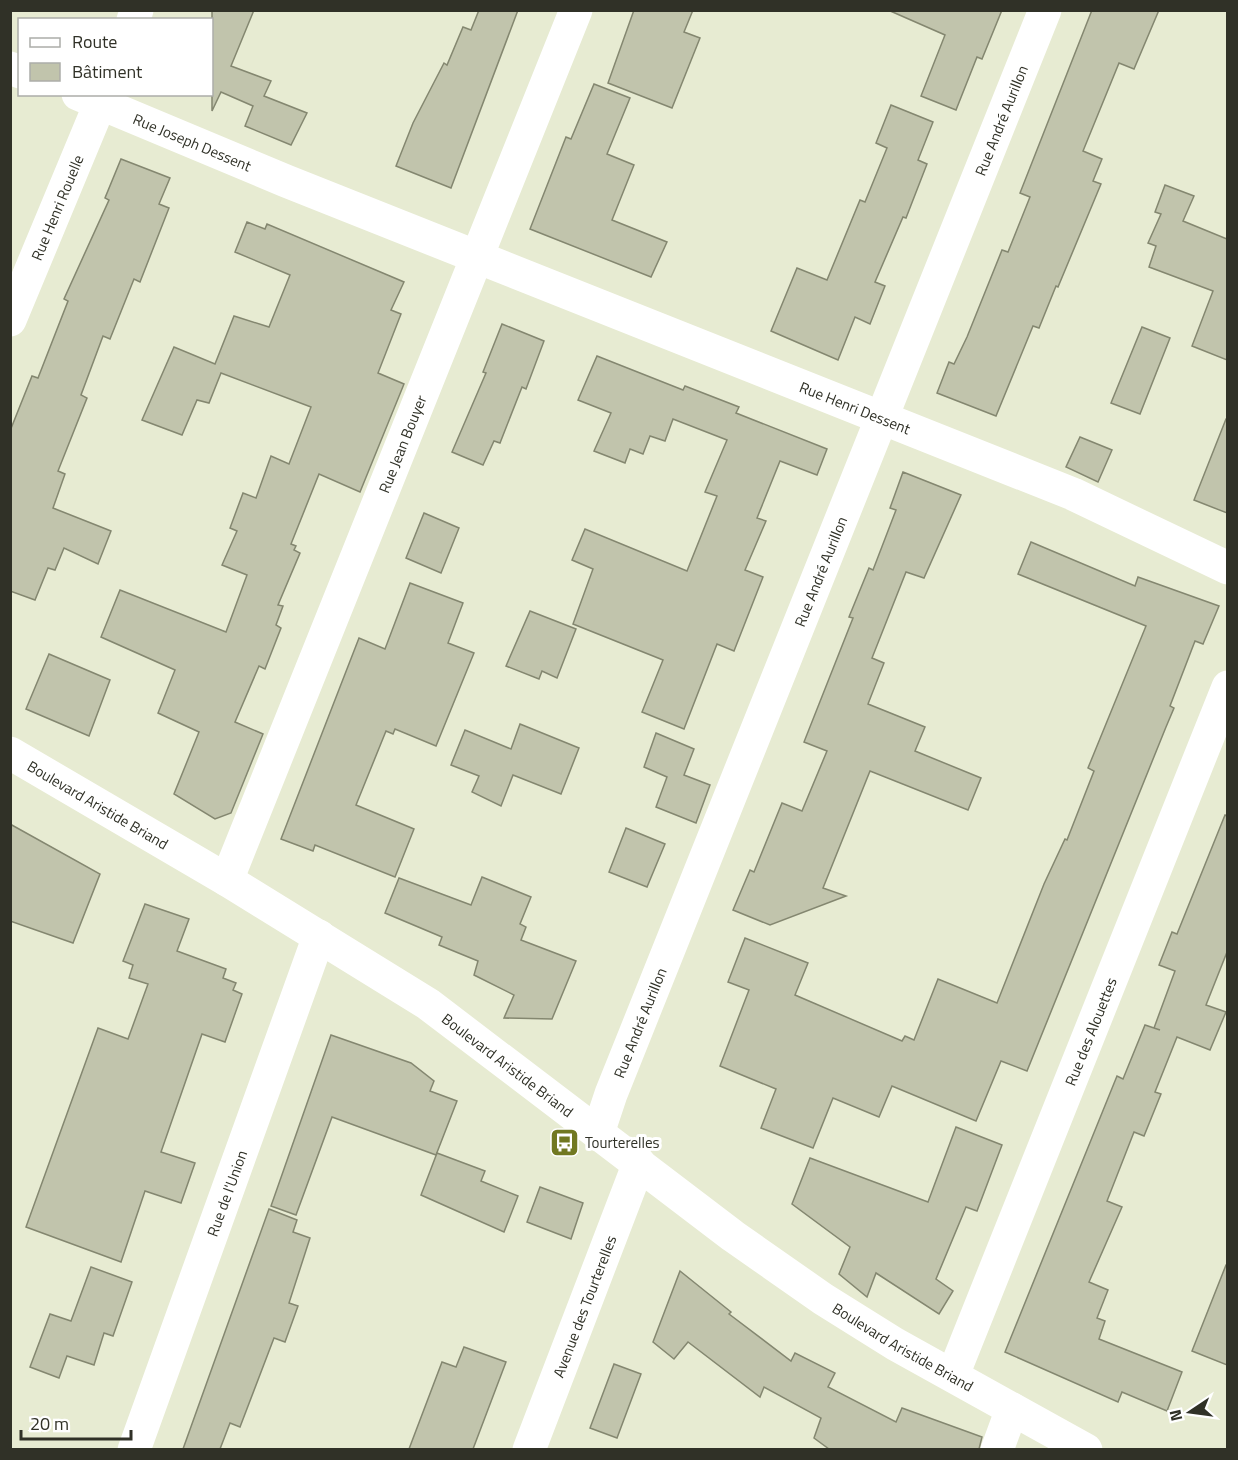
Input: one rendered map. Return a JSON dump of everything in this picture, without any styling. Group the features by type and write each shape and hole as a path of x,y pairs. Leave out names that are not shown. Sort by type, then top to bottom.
{"street":[{"name":"Rue Jean Bouyer","path":"227,880 480,255 576,10"},
{"name":"Rue André Aurillon","path":"598,1133 615,1083 1045,10"},
{"name":"Rue Joseph Dessent","path":"94,98 286,181 480,255"},
{"name":"Rue Henri Rouelle","path":"10,320 94,98"},
{"name":"Rue Henri Dessent","path":"480,255 1073,494 1227,568"},
{"name":"Rue des Alouettes","path":"953,1375 1227,687"},
{"name":"Boulevard Aristide Briand","path":"10,753 227,880 428,1004 733,1236 823,1299 1012,1409 1086,1449"},
{"name":"Rue de l'Union","path":"134,1449 319,936"},
{"name":"Avenue des Tourterelles","path":"530,1449 639,1163"},
{"path":"997,1449 1012,1409"}],"building":[{"path":"212,10 254,10 231,66 271,81 264,96 307,113 291,145 245,126 253,106 221,92 212,111"},
{"path":"479,10 518,10 451,188 396,166 413,123 444,63 447,65 463,27 471,30"},
{"path":"634,10 693,10 684,32 700,38 672,108 608,83"},
{"path":"888,10 1002,10 982,59 977,57 956,110 921,96 945,35"},
{"path":"1092,10 1159,10 1134,69 1119,63 1083,151 1102,159 1093,181 1101,184 1039,328 1033,326 996,416 937,393 949,362 954,364 967,337 1002,250 1008,252 1030,197 1020,193"},
{"path":"594,84 630,98 607,154 634,165 612,220 667,242 651,277 530,229 566,137 571,139"},
{"path":"891,105 933,122 918,160 927,164 906,218 903,217 875,282 885,286 870,324 855,317 838,360 771,331 797,268 827,280 860,200 865,202 887,148 876,143"},
{"path":"121,159 170,178 159,204 169,208 140,282 134,279 110,339 103,336 81,395 87,398 58,471 65,474 53,508 111,531 98,564 64,548 55,570 48,568 35,600 10,591 10,431 32,376 38,378 68,301 64,299 109,200 105,198"},
{"path":"1165,185 1194,196 1183,221 1227,239 1227,360 1192,346 1213,291 1149,267 1156,246 1148,243 1161,214 1155,212"},
{"path":"247,222 265,229 267,224 404,282 391,310 401,314 378,373 404,384 360,492 319,474 291,544 296,546 294,550 300,553 278,605 283,606 276,625 281,628 265,669 259,666 235,722 263,734 231,813 215,819 174,794 199,732 158,713 175,670 101,637 120,590 226,632 247,575 222,565 237,531 230,528 243,493 256,498 271,456 289,464 311,407 221,373 209,403 197,400 182,435 142,420 174,347 215,364 234,316 269,327 290,275 235,252"},
{"path":"502,324 544,341 526,389 522,387 500,443 494,441 483,465 452,452 486,373 483,372"},
{"path":"1142,327 1170,338 1140,414 1111,403"},
{"path":"597,356 683,390 685,386 739,407 736,413 827,449 817,475 780,461 757,518 766,521 745,570 763,577 734,651 717,644 684,729 642,712 663,660 573,624 593,569 572,560 585,529 687,571 717,496 705,492 727,440 673,419 665,441 650,436 643,454 630,449 625,463 594,451 611,413 578,400"},
{"path":"1227,419 1227,513 1194,500"},
{"path":"1080,437 1112,450 1098,482 1066,467"},
{"path":"903,472 961,495 924,578 906,572 872,658 884,663 868,704 925,727 915,751 981,778 968,810 870,771 823,888 846,896 770,925 733,910 750,870 754,872 782,803 802,811 827,751 804,742 853,618 849,617 869,568 873,570 896,510 890,508"},
{"path":"424,513 459,528 441,573 406,558"},
{"path":"1031,542 1135,586 1138,577 1219,606 1203,644 1195,641 1170,706 1174,708 1027,1071 1001,1061 976,1121 892,1086 879,1117 833,1098 813,1148 761,1128 776,1089 720,1066 749,990 728,982 745,938 808,963 795,995 902,1041 905,1036 914,1040 938,979 997,1003 1044,884 1065,839 1067,840 1094,771 1088,768 1146,626 1018,574"},
{"path":"410,583 463,603 448,643 474,653 436,746 395,729 393,734 386,731 356,805 414,829 395,877 315,845 313,851 281,839 359,638 385,649"},
{"path":"530,611 576,629 557,678 542,671 539,679 506,666"},
{"path":"49,654 110,680 89,736 26,709"},
{"path":"520,724 579,748 561,794 513,775 501,806 472,792 479,776 451,765 465,730 511,749"},
{"path":"656,733 694,749 684,775 710,785 696,823 656,807 667,777 644,767"},
{"path":"1225,815 1227,816 1227,952 1206,1005 1226,1012 1210,1050 1177,1037 1155,1092 1161,1094 1144,1136 1134,1132 1107,1201 1122,1207 1089,1282 1108,1290 1097,1318 1105,1321 1099,1339 1182,1372 1167,1411 1122,1392 1118,1402 1005,1352 1117,1076 1123,1079 1145,1025 1154,1028 1175,971 1159,965 1172,932 1177,934"},
{"path":"10,824 100,874 73,943 10,921"},
{"path":"626,828 665,844 647,887 609,872"},
{"path":"482,877 531,897 520,924 526,927 521,940 576,961 552,1019 504,1018 514,995 474,975 478,961 439,945 442,937 385,913 399,878 471,905"},
{"path":"145,904 189,919 177,951 226,969 223,978 236,983 233,990 242,994 225,1042 202,1034 161,1152 195,1163 181,1203 145,1191 121,1262 26,1227 98,1028 128,1039 148,984 129,978 133,965 123,961"},
{"path":"331,1035 411,1063 434,1081 430,1091 457,1101 436,1155 332,1117 296,1215 271,1206"},
{"path":"956,1127 1002,1145 977,1211 966,1207 936,1279 953,1291 939,1314 876,1273 867,1297 839,1274 850,1247 792,1204 810,1158 928,1202"},
{"path":"437,1153 485,1171 481,1181 518,1196 504,1232 421,1195"},
{"path":"540,1187 583,1203 571,1239 527,1222"},
{"path":"269,1209 297,1220 293,1232 310,1238 289,1303 298,1306 285,1342 274,1338 240,1427 230,1423 220,1449 183,1449"},
{"path":"1227,1265 1227,1365 1192,1351"},
{"path":"91,1267 132,1282 113,1336 104,1333 94,1365 67,1356 59,1378 30,1367 50,1314 71,1321"},
{"path":"680,1271 731,1312 729,1314 791,1361 795,1353 835,1373 828,1387 896,1422 902,1408 982,1437 979,1449 829,1449 814,1438 821,1418 764,1387 760,1397 688,1342 674,1359 653,1342"},
{"path":"464,1347 506,1362 473,1449 409,1449 442,1362 456,1367"},
{"path":"614,1364 641,1374 617,1438 590,1428"}],"place":[{"name":"Tourterelles","path":"564,1142"}]}
